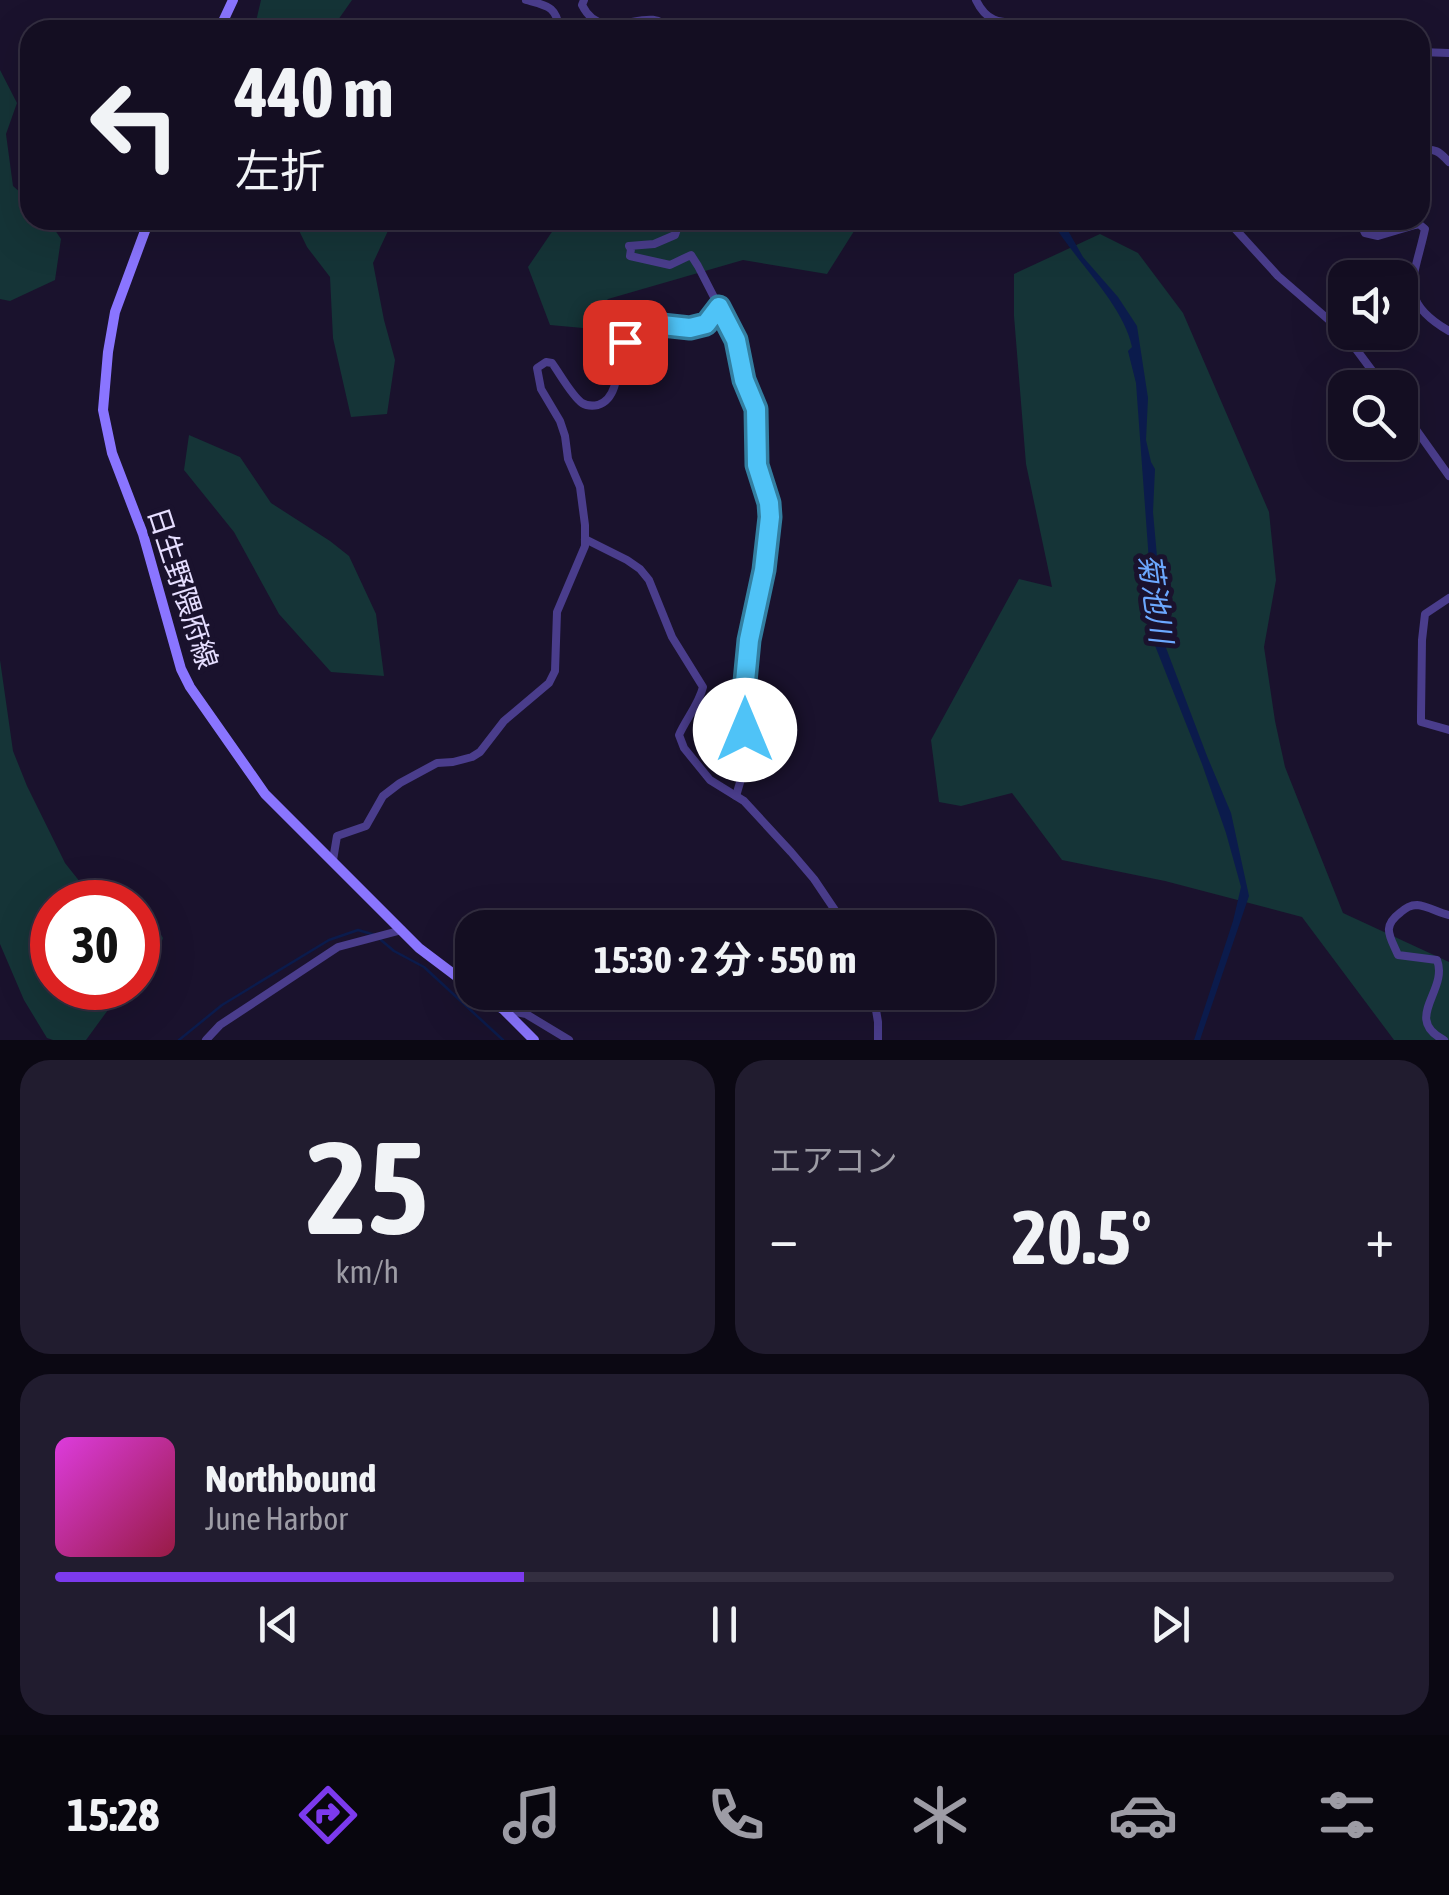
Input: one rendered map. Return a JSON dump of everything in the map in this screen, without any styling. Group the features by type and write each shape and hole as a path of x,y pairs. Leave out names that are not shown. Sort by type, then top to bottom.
{"main road":[{"name":"日生野隈府線","path":"145,230 115,312 103,410 106,430 144,534 181,669 264,794 402,930 455,975"},
{"path":"504,1010 534,1040"}],"street":[{"path":"526,0 552,9 558,20"},
{"path":"584,0 582,5 592,18 599,20"},
{"path":"976,0 981,12 997,20"},
{"path":"612,20 643,10 664,20"},
{"path":"677,230 675,236 662,242 628,246 630,256 670,265 690,255 736,340 744,380 756,409 757,465 769,503 764,570 749,640 744,692 746,762 736,796"},
{"path":"1236,230 1278,276 1344,334 1371,370"},
{"path":"1364,230 1378,236 1396,230"},
{"path":"1425,230 1412,287 1414,301 1421,312 1449,331"},
{"path":"333,860 337,836 366,826 383,796 436,763 480,752 504,721 549,683 554,671 556,612 585,539 580,487 568,458 566,436 541,390 537,368 552,363 582,403 600,404 613,392 620,346 652,327 690,328 706,324 719,307"},
{"path":"1418,432 1449,476"},
{"path":"585,539 626,560 649,580 672,637 703,688 679,735 684,748 710,780 744,801 834,910"},
{"path":"1449,598 1425,614 1420,715 1421,722 1449,730"},
{"path":"1444,1040 1430,1028 1428,1018 1441,990 1442,966 1437,960 1398,955 1388,928 1398,914 1412,906 1449,916"},
{"path":"206,1040 220,1025 338,947 402,930"},
{"path":"504,1010 526,1014 569,1040"},
{"path":"876,1010 878,1040"}],"green space":[{"path":"261,0 352,0 338,20 256,20"},
{"path":"0,70 17,103 6,134 13,186 20,192 20,230 55,230 61,239 55,280 10,301 0,299"},
{"path":"299,230 388,230 373,263 395,360 387,414 351,417 333,338 330,277"},
{"path":"553,230 855,230 827,274 743,260 608,299 583,328 550,325 528,267"},
{"path":"1100,234 1138,253 1183,313 1269,512 1276,580 1264,647 1275,721 1285,767 1343,913 1449,962 1449,1040 1394,1040 1302,917 1165,881 1062,860 1012,793 961,806 939,802 931,740 1019,579 1052,587 1026,464 1014,274"},
{"path":"189,435 240,457 271,503 349,556 376,614 384,676 331,672 279,614 234,532 184,470"},
{"path":"0,660 13,751 65,863 78,880 30,880 30,1010 0,944"},
{"path":"30,1010 108,1010 86,1040 47,1038"}],"water":[{"name":"菊池川","path":"1058,230 1068,230 1083,257 1137,326 1148,398 1146,440 1155,469 1153,512 1160,632 1231,813 1249,896 1200,1040 1194,1040 1241,887 1202,764 1152,638 1136,383 1128,351 1132,347 1119,314"}],"waterway":[{"path":"179,1040 222,1005 329,940 358,930 375,935"},
{"path":"381,940 424,967 503,1040"}],"route":[{"path":"625,342 652,327 690,328 706,324 719,307 736,340 744,380 756,409 757,465 770,517 764,570 749,640 745,730"}]}
